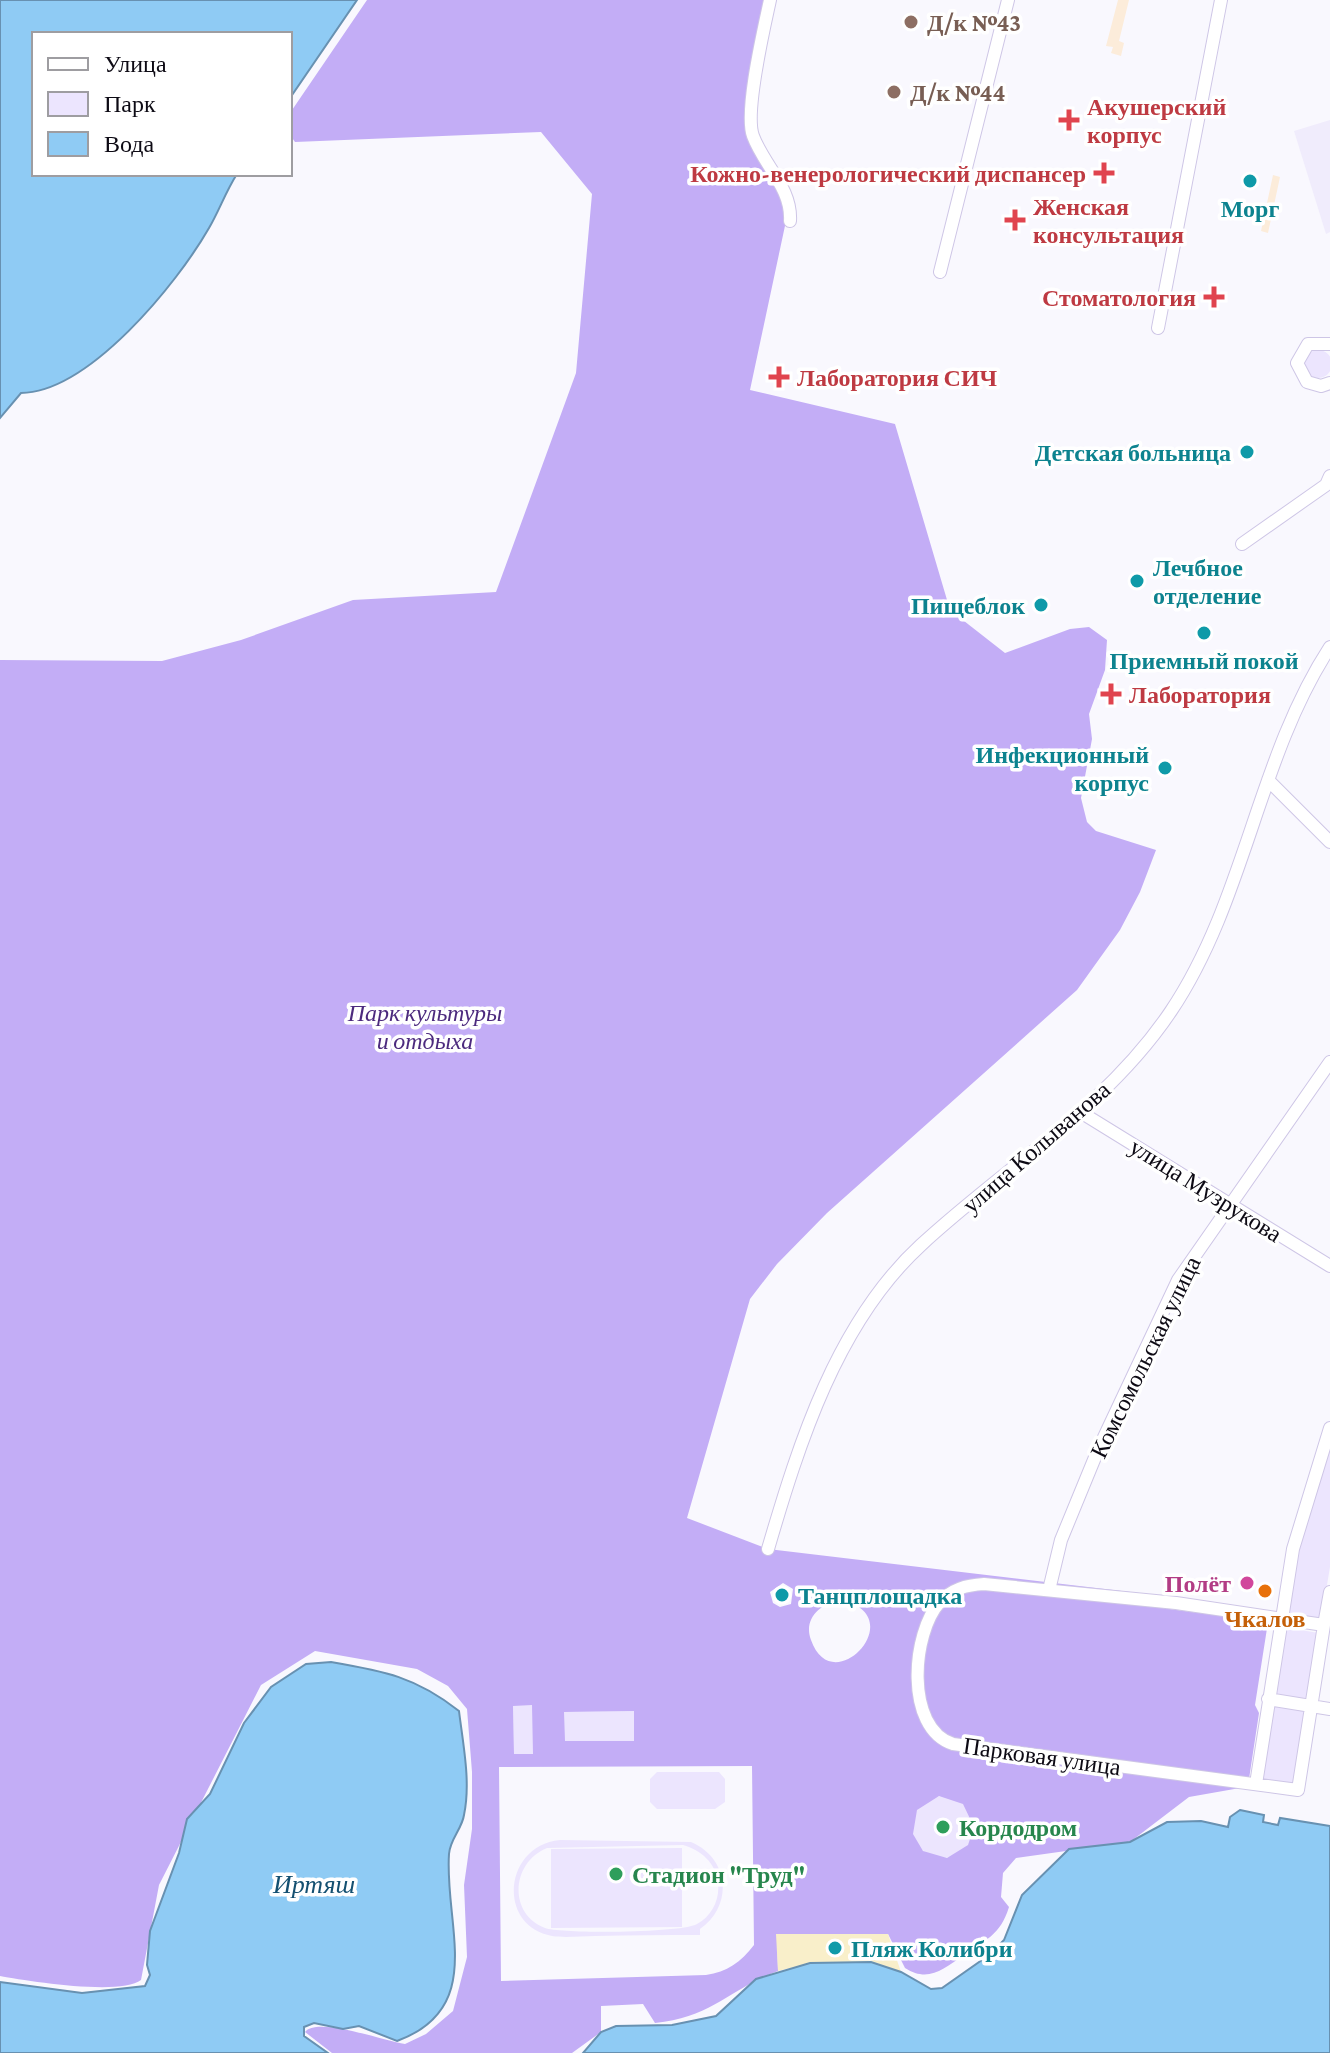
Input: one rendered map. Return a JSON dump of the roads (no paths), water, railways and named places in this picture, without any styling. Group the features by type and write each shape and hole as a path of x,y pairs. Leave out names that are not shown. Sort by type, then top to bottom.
{"street":[{"path":"770,0 750,120 760,151 791,204 790,221"},
{"path":"940,272 1008,0"},
{"path":"1158,328 1221,0"},
{"path":"1329,385 1307,382 1297,363 1308,344 1330,344"},
{"path":"1242,544 1326,485 1330,476"},
{"name":"улица Колыванова","path":"768,1549 786,1489 826,1386 849,1341 884,1288 920,1246 1082,1113 1153,1037 1198,969 1219,922 1268,780 1299,703 1330,647"},
{"path":"1268,780 1330,842"},
{"name":"Комсомольская улица","path":"1049,1590 1061,1540 1098,1450 1178,1280 1228,1204 1330,1062"},
{"name":"улица Музрукова","path":"1082,1113 1330,1266"},
{"path":"1256,1784 1280,1618 1303,1510 1330,1428"},
{"name":"Парковая улица","path":"1311,1706 1298,1790 953,1744 937,1735 921,1711 916,1685 928,1619 950,1593 984,1584 1176,1603 1324,1625"},
{"path":"1311,1706 1330,1592"},
{"path":"1268,1699 1330,1709"}],"water":[{"path":"0,0 357,0 292,95 292,32 32,32 32,176 236,176 195,251 153,305 128,331 75,375 47,388 21,393 0,418"},
{"name":"Иртяш","path":"331,1662 399,1677 428,1690 459,1711 467,1789 463,1820 449,1854 455,1962 452,1986 442,2008 425,2026 397,2041 359,2026 343,2029 314,2023 304,2027 304,2036 328,2053 0,2053 0,1982 82,1993 145,1986 150,1975 147,1965 150,1931 179,1853 187,1819 210,1794 244,1723 271,1687 306,1664"},
{"path":"1240,1810 1264,1815 1263,1822 1278,1825 1280,1818 1330,1826 1330,2053 583,2053 601,2032 616,2026 672,2025 716,2016 756,1979 810,1963 871,1962 901,1972 931,1989 942,1988 989,1955 1004,1940 1022,1895 1069,1849 1130,1842 1167,1822 1201,1821 1228,1827 1230,1817"}],"place":[{"name":"Д/к №43","path":"911,22"},
{"name":"Д/к №44","path":"894,92"},
{"name":"Акушерский корпус","path":"1069,120"},
{"name":"Кожно-венерологический диспансер","path":"1104,173"},
{"name":"Морг","path":"1250,181"},
{"name":"Женская консультация","path":"1015,220"},
{"name":"Стоматология","path":"1214,297"},
{"name":"Лаборатория СИЧ","path":"779,377"},
{"name":"Детская больница","path":"1247,452"},
{"name":"Лечбное отделение","path":"1137,581"},
{"name":"Пищеблок","path":"1041,605"},
{"name":"Приемный покой","path":"1204,633"},
{"name":"Лаборатория","path":"1111,694"},
{"name":"Инфекционный корпус","path":"1165,768"},
{"name":"Полёт","path":"1247,1583"},
{"name":"Чкалов","path":"1265,1591"},
{"name":"Танцплощадка","path":"782,1595"},
{"name":"Кордодром","path":"943,1827"},
{"name":"Стадион \"Труд\"","path":"616,1874"},
{"name":"Пляж Колибри","path":"835,1948"}],"park label":[{"name":"Парк культуры и отдыха","path":"425,1026"}]}
